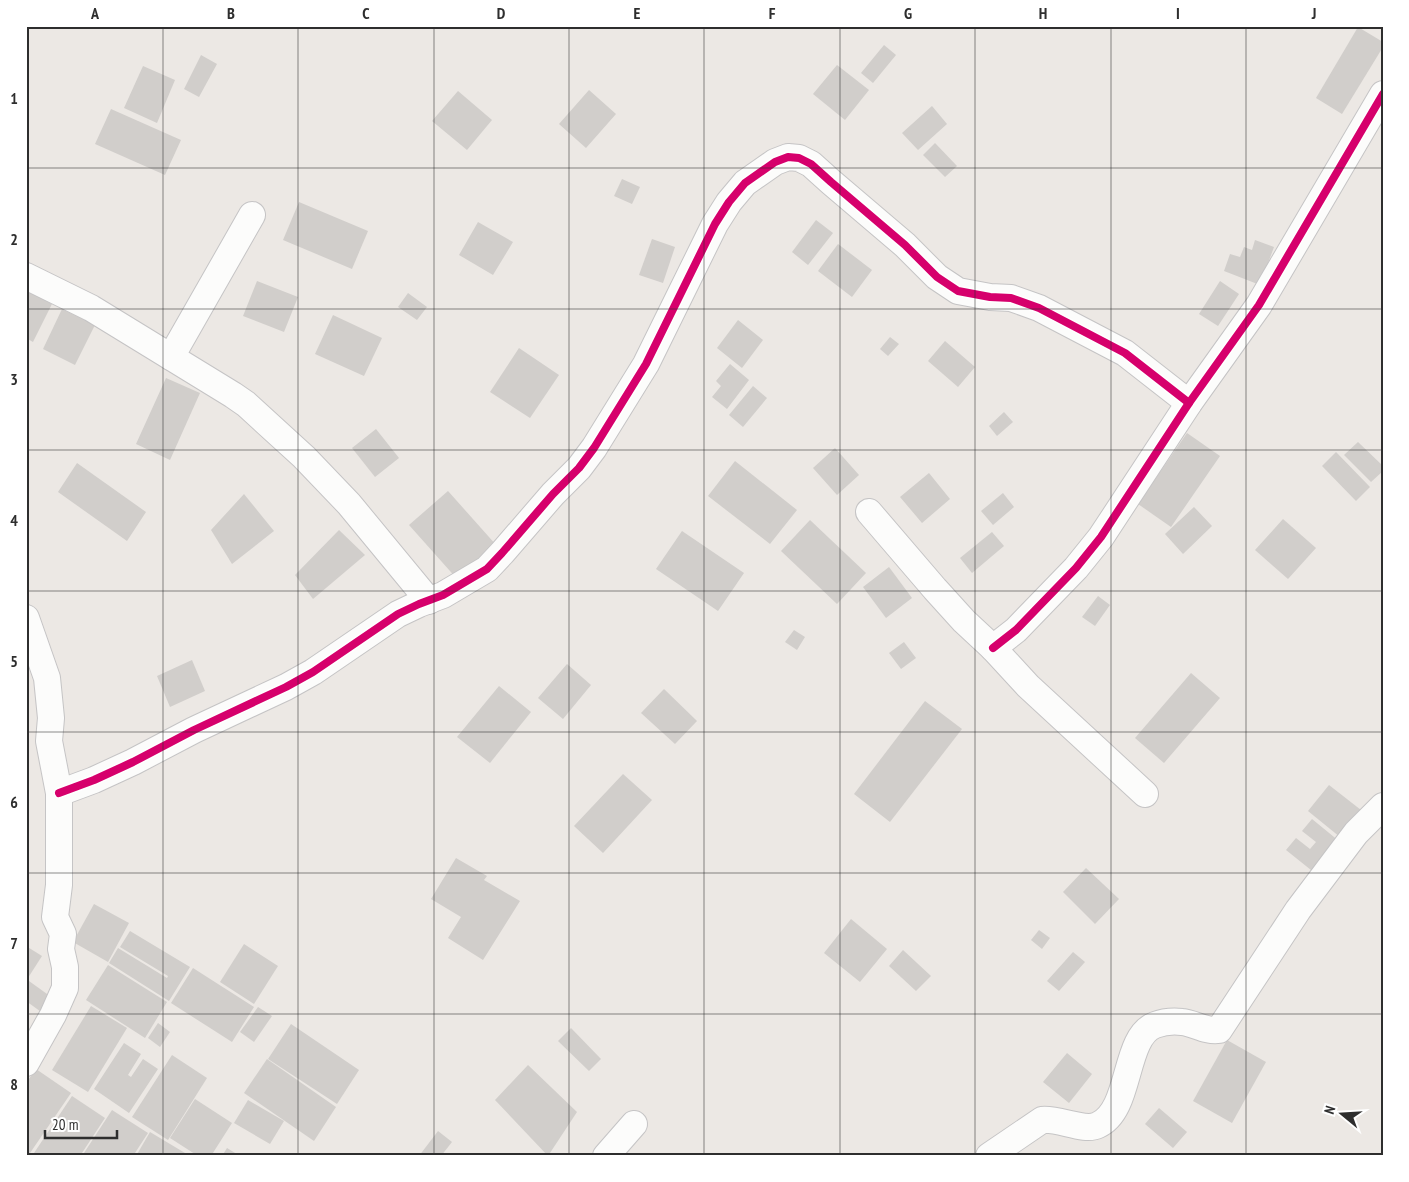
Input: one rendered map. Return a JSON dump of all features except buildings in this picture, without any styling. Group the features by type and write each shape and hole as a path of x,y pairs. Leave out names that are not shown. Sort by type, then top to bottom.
{"street":[{"path":"993,648 1016,630 1076,568 1101,537 1189,403 1259,305 1383,94"},
{"path":"59,793 134,762 194,730 286,687 313,672 398,614 444,595 487,569 553,494 579,468 594,448 646,364 715,224 729,202 745,183 775,162 788,157 799,158 812,164 905,245 937,277 958,291 990,297 1011,298 1039,308 1125,353 1189,403"},
{"path":"171,357 252,215"},
{"path":"26,276 91,308 246,404 304,457 349,504 429,601"},
{"path":"869,512 964,621 993,648 1028,686 1145,794"},
{"path":"26,618 47,678 51,718 49,741 59,793 59,885 55,917 63,934 61,949 65,967 65,988 53,1015 26,1063"},
{"path":"989,1156 1042,1120 1052,1119 1086,1127 1098,1126 1105,1121 1114,1111 1120,1099 1138,1043 1146,1030 1151,1027 1168,1022 1182,1022 1213,1031 1219,1030 1298,910 1356,833 1383,806"},
{"path":"606,1156 634,1124"}],"cycle path":[{"path":"993,648 1016,630 1076,568 1101,537 1189,403 1259,305 1383,94"},
{"path":"59,793 94,780 133,762 194,730 286,687 313,672 398,614 443,595 487,569 553,494 579,468 594,448 646,364 715,224 729,202 745,183 775,162 788,157 799,158 811,164 905,245 937,277 958,291 990,297 1011,298 1039,308 1125,353 1189,403"}]}
